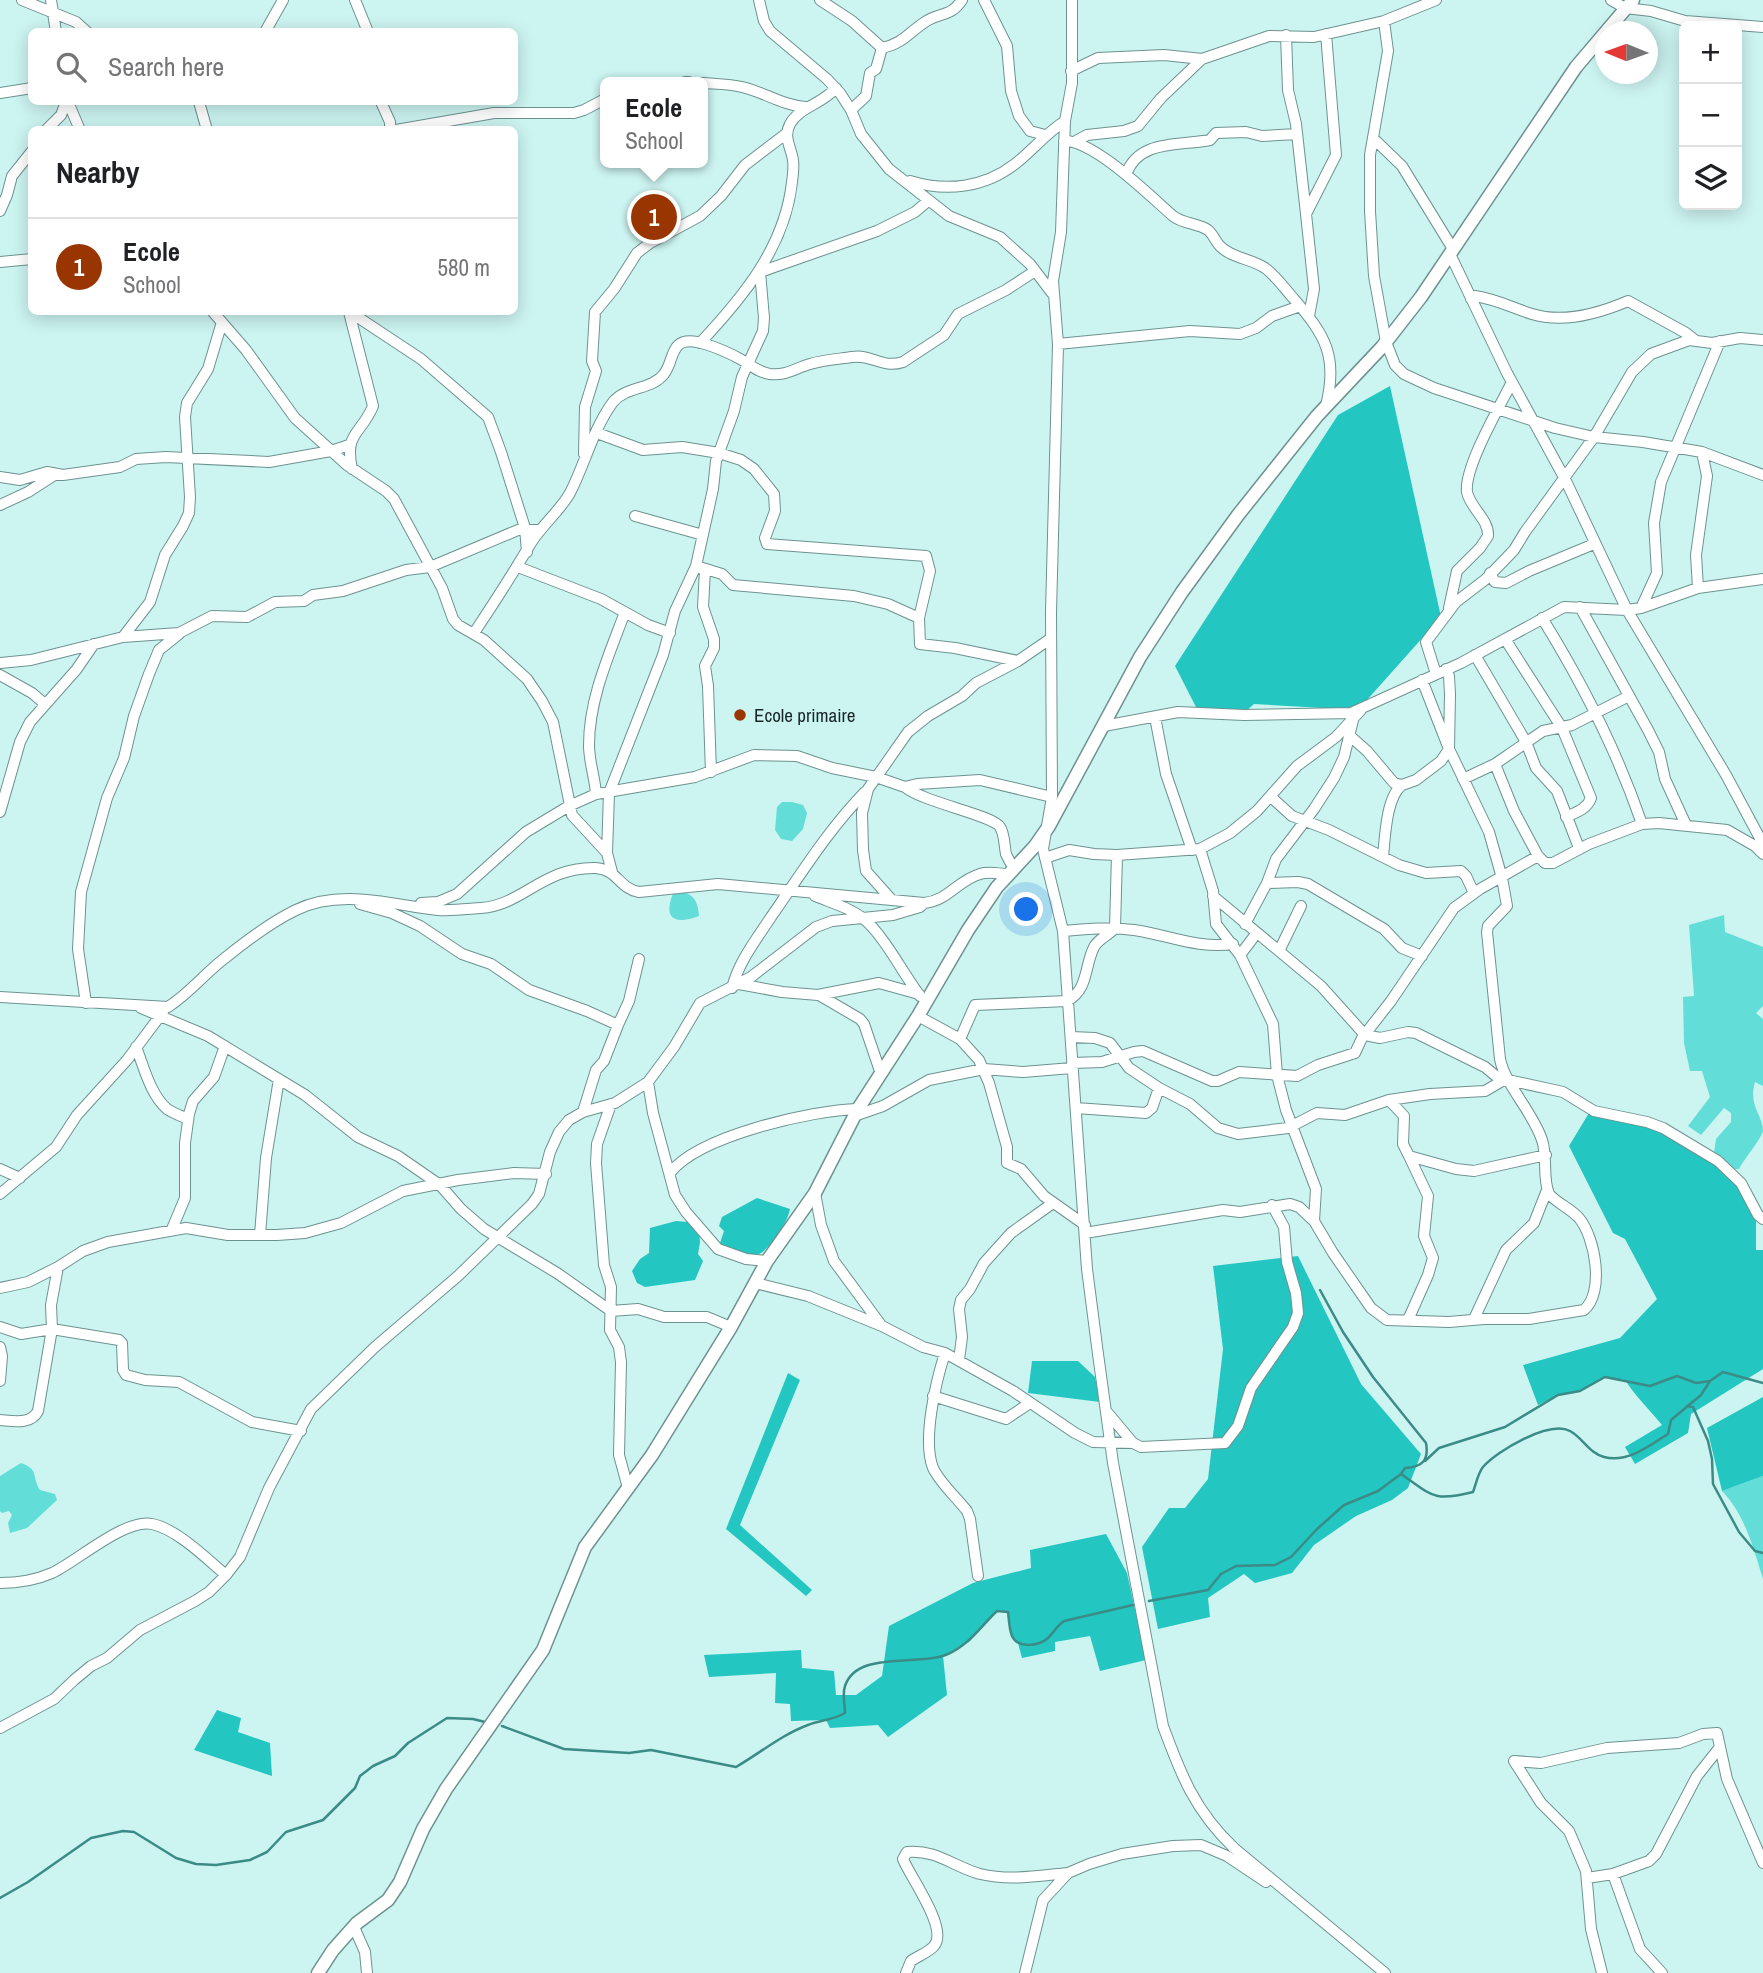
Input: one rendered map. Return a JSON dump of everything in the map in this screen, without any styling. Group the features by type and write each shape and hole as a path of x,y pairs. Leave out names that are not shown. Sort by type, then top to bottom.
{"street":[{"path":"22,0 51,4 83,28"},
{"path":"267,28 283,0"},
{"path":"355,0 366,28"},
{"path":"759,0 764,21 770,31 835,88 851,110 861,134 889,169 949,216 1000,237 1015,248 1053,294"},
{"path":"820,0 852,22 882,48"},
{"path":"882,48 902,42 925,21 953,11 962,0"},
{"path":"984,0 1007,46 1011,91 1019,116 1030,131 1045,135"},
{"path":"1072,0 1071,96 1064,141 1061,232 1053,294 1058,344 1050,639 1052,797 1044,847 1063,931 1090,1293 1110,1441 1163,1726 1196,1803 1212,1826 1385,1973"},
{"path":"1064,141 1076,141 1087,135 1124,131 1138,126 1161,97 1202,59 1255,39 1286,35 1314,37 1384,21 1436,0"},
{"path":"1611,0 1685,21 1763,27"},
{"path":"51,4 55,28"},
{"path":"318,1973 333,1950 354,1927 388,1900 400,1882 423,1829 446,1789 543,1650 585,1547 652,1455 731,1327 767,1261 815,1193 856,1112 918,1016 922,998 1011,871 1035,846 1049,826 1140,657 1182,593 1238,515 1326,406 1386,342 1421,298 1576,67 1629,4"},
{"path":"1384,21 1388,54 1370,169 1372,242 1374,276 1386,342 1395,365 1404,374 1434,388 1535,422 1594,437 1702,452 1763,475"},
{"path":"1306,214 1336,155 1326,34"},
{"path":"1286,35 1288,90 1297,134 1314,289 1309,316"},
{"path":"851,110 866,96 870,73 876,69 882,48"},
{"path":"1072,71 1098,58 1164,55 1202,59"},
{"path":"708,83 742,86 793,106 810,107"},
{"path":"584,456 585,407 596,370 592,361 594,317 597,308 614,289 637,253 700,216 721,197 745,165 787,133 792,120 801,111 827,99 835,88"},
{"path":"0,93 28,89"},
{"path":"419,126 494,113 574,113 600,102"},
{"path":"50,126 61,115 66,105"},
{"path":"68,105 78,126"},
{"path":"200,105 206,126"},
{"path":"382,105 390,126"},
{"path":"905,180 942,187 964,187 980,183 1015,164 1045,135 1066,121"},
{"path":"1126,175 1140,154 1183,142 1210,140 1216,133 1247,132 1262,136 1297,134"},
{"path":"700,343 732,309 760,272 789,205 793,161 787,133"},
{"path":"1373,138 1402,166 1452,252 1471,299 1565,479 1627,610 1763,844"},
{"path":"1076,141 1108,161 1177,219 1208,230 1221,247 1266,269 1309,316 1324,338 1330,354 1332,383 1326,406"},
{"path":"0,211 12,176 28,155"},
{"path":"760,272 877,231 915,212 928,201"},
{"path":"0,262 28,259"},
{"path":"474,633 540,530 568,496 584,456 612,403 620,395 659,379 664,374 673,349 678,345 700,343 742,360 757,370 777,374 794,372 810,364 855,357 871,357 883,364 895,364 944,335 958,314 1006,290 1035,271"},
{"path":"711,772 705,666 714,648 714,639 703,607 702,535 719,453 743,377 763,331 760,272"},
{"path":"1471,299 1475,296 1503,301 1544,316 1591,315 1628,301 1686,332 1696,341"},
{"path":"1058,344 1190,331 1240,334 1256,328 1272,316 1300,306"},
{"path":"216,315 246,349 295,418 352,469 394,499 442,588 453,619 458,625 474,633 527,680 550,715 569,806 580,826 607,853"},
{"path":"350,315 373,406 349,445 348,454 352,469"},
{"path":"354,315 421,359 488,417 525,528 527,552"},
{"path":"123,637 149,602 165,555 189,513 185,417 187,403 208,369 222,322"},
{"path":"1436,674 1426,642 1456,602 1514,550 1594,437 1629,377 1639,365 1651,354 1676,343 1740,338 1763,340"},
{"path":"1641,608 1657,573 1654,519 1663,477 1720,341"},
{"path":"1446,618 1457,571 1488,536 1488,530 1468,495 1467,488 1473,460 1512,382"},
{"path":"597,433 643,450 682,447 719,453 741,460 754,469 774,494 775,511 765,538 767,544 926,556 930,571 919,618 921,645 955,648 1018,661"},
{"path":"0,477 20,480 47,472 63,475 104,470 120,467 136,459 188,457 269,462 331,451 349,445"},
{"path":"1698,588 1696,555 1707,476 1702,452"},
{"path":"0,505 28,492 56,474"},
{"path":"635,516 702,535"},
{"path":"86,1003 78,949 81,892 107,798 124,758 134,716 159,650 179,633 212,616 247,617 275,602 304,601 313,595 343,592 406,570 430,568 525,528 540,530"},
{"path":"1490,573 1495,582 1506,583 1594,544"},
{"path":"518,567 601,599 670,633"},
{"path":"701,568 722,574 733,585 854,596 888,604 919,618"},
{"path":"611,872 607,853 608,793 670,633 675,611 701,568"},
{"path":"1045,858 1069,850 1094,855 1117,855 1196,849 1240,825 1271,797 1297,766 1336,737 1361,710 1379,698 1475,655 1564,607 1627,610 1641,608 1698,588 1763,579"},
{"path":"1580,607 1659,752 1665,779 1686,825"},
{"path":"596,794 589,752 590,725 601,678 625,612"},
{"path":"1542,618 1597,712 1615,750 1642,824"},
{"path":"0,663 31,660 123,637 179,633"},
{"path":"735,986 748,951 823,840 868,789 908,732 928,716 962,696 976,683 1018,661 1050,639"},
{"path":"1505,639 1562,728 1591,798 1589,805 1566,817"},
{"path":"0,813 5,775 30,722 76,670 93,644"},
{"path":"1475,655 1526,742 1536,768 1557,791 1579,848"},
{"path":"1382,858 1391,799 1396,789 1416,780 1441,761 1449,749 1450,694 1446,669"},
{"path":"0,675 32,693 45,704"},
{"path":"1422,680 1449,749 1489,832 1502,878 1507,906 1488,926 1487,932 1500,1059 1505,1081"},
{"path":"1463,779 1495,764 1543,731 1572,725 1629,696"},
{"path":"1104,726 1178,712 1293,715 1342,714 1361,710"},
{"path":"1155,717 1166,774 1213,896 1216,923 1240,955 1273,1024 1277,1075 1292,1126 1316,1189 1314,1221"},
{"path":"1245,924 1267,883 1276,859 1334,778 1344,757 1353,719"},
{"path":"1350,736 1367,751 1394,783 1402,785"},
{"path":"406,904 438,902 457,894 526,832 569,806 596,794 684,780 754,755 797,756 832,768 876,778 958,810 982,815 1001,828 1011,871"},
{"path":"1495,764 1514,811 1538,856 1545,863 1553,863 1579,848 1642,824 1686,825 1727,831 1746,840 1763,854"},
{"path":"905,788 917,784 980,780 1052,797"},
{"path":"868,789 862,813 866,871 891,899"},
{"path":"1271,797 1288,814 1329,830 1382,858 1426,873 1461,871 1474,893"},
{"path":"1115,928 1117,855"},
{"path":"670,1172 688,1155 738,1134 821,1111 856,1112 883,1106 923,1082 984,1069 1023,1072 1098,1063 1134,1052 1146,1052 1212,1082 1239,1072 1297,1076 1318,1065 1353,1054 1454,908 1474,893 1538,856"},
{"path":"0,1194 56,1147 77,1115 127,1060 168,1007 224,958 296,910 360,898 440,910 484,908 508,901 556,874 575,868 599,868 611,872 628,890 639,892 718,884 924,903 943,899 975,875 1011,871"},
{"path":"1267,883 1308,884 1384,929 1402,948 1422,956"},
{"path":"805,892 863,918 874,929 922,998"},
{"path":"1213,896 1321,986 1365,1035 1380,1038 1416,1033 1485,1067 1505,1081 1537,1127 1546,1155 1547,1190 1534,1223 1506,1250 1474,1320"},
{"path":"345,900 392,913 420,926 462,954 491,964 529,990 618,1025"},
{"path":"0,1728 54,1699 91,1666 107,1658 141,1630 209,1592 226,1575 240,1556 270,1488 311,1409 375,1347 499,1238 532,1204 539,1194 546,1174 550,1152 559,1132 569,1120 583,1112 629,1096 648,1082 674,1047 700,1003 735,986 817,927 832,921 893,915 924,903"},
{"path":"1279,951 1301,906"},
{"path":"1063,931 1115,928 1153,933 1186,943 1221,946 1233,944"},
{"path":"960,1039 975,1005 1067,1001 1074,997 1083,985 1096,943 1115,928"},
{"path":"1240,955 1256,934"},
{"path":"583,1112 596,1069 604,1061 629,1001 639,959"},
{"path":"735,986 818,995 879,983 922,998"},
{"path":"818,995 864,1024 881,1074"},
{"path":"0,997 168,1007"},
{"path":"137,1006 225,1045 305,1095 358,1137 398,1156 440,1185 461,1209 484,1229 557,1273 611,1311 638,1309 664,1317 707,1317 731,1327"},
{"path":"918,1016 960,1039 975,1054 984,1069 1007,1147 1006,1161 1021,1169 1039,1191 1085,1229 1215,1212 1240,1212 1272,1205 1295,1205 1314,1221 1333,1253 1379,1316 1387,1320 1449,1322 1529,1319 1575,1313 1589,1306 1595,1278 1593,1244 1577,1216 1553,1199 1547,1190"},
{"path":"1071,1037 1103,1040 1114,1046 1126,1065 1159,1088 1184,1099 1210,1123 1232,1134 1292,1126 1317,1113 1345,1115 1390,1100 1426,1094 1485,1091 1505,1081 1563,1092 1594,1111 1663,1128 1718,1160 1741,1183 1758,1215 1763,1219"},
{"path":"172,1229 186,1198 185,1143 193,1101 214,1077 225,1045"},
{"path":"136,1047 152,1086 162,1102 170,1111 188,1119"},
{"path":"260,1235 269,1139 279,1079"},
{"path":"648,1082 653,1113 675,1195 686,1212 718,1249 746,1259 767,1261"},
{"path":"1076,1108 1146,1113 1152,1108 1159,1088"},
{"path":"1390,1100 1404,1116 1403,1144 1428,1196 1424,1232 1433,1258 1408,1320"},
{"path":"611,1104 597,1144 596,1163 604,1265 611,1287 610,1330 619,1347 621,1362 619,1455 628,1488"},
{"path":"1409,1156 1474,1171 1546,1155"},
{"path":"0,1170 20,1178"},
{"path":"0,1288 28,1282 97,1245 172,1229 192,1228 228,1235 305,1233 341,1223 396,1193 458,1180 514,1173 546,1174"},
{"path":"815,1193 821,1225 834,1261 882,1326"},
{"path":"959,1360 962,1337 959,1309 961,1300 968,1293 984,1263 1011,1233 1053,1203"},
{"path":"755,1283 808,1296 882,1326 923,1347 945,1353 1093,1442 1133,1443 1141,1447 1220,1444 1228,1440 1236,1430 1251,1388 1293,1327 1298,1313 1296,1293 1287,1262 1284,1227 1272,1205"},
{"path":"0,1420 29,1420 36,1415 52,1329 51,1305 58,1267"},
{"path":"0,1326 21,1334 52,1329 119,1340 122,1343 122,1370 126,1375 145,1380 179,1382 252,1422 300,1431"},
{"path":"0,1347 0,1381"},
{"path":"945,1353 933,1396 930,1442 932,1464 935,1472 967,1511 978,1576"},
{"path":"933,1396 1006,1419 1030,1403"},
{"path":"1107,1412 1133,1443"},
{"path":"0,1583 37,1579 51,1574 93,1545 140,1523 152,1524 173,1534 226,1575"},
{"path":"1602,1973 1591,1929 1587,1878 1568,1828 1541,1802 1514,1761 1541,1763 1607,1748 1679,1743 1717,1732 1727,1779 1763,1863"},
{"path":"1587,1878 1613,1874 1649,1861 1656,1854 1697,1776 1720,1747"},
{"path":"906,1973 911,1961 932,1948 937,1943 938,1936 929,1907 903,1859 907,1852 939,1855 968,1870 1020,1879 1068,1873 1122,1854 1173,1846 1201,1845 1227,1856 1275,1888 1289,1894"},
{"path":"1025,1973 1041,1905 1068,1873"},
{"path":"1613,1874 1640,1949 1662,1973"},
{"path":"354,1927 365,1952 367,1973"}],"shaded area":[{"path":"1390,386 1441,617 1358,710 1254,704 1244,713 1197,709 1175,666 1338,415"},
{"path":"782,802 803,805 807,813 803,829 792,841 781,839 775,830 777,807"},
{"path":"675,889 693,897 699,916 682,920 672,917 669,906"},
{"path":"1724,915 1725,932 1763,947 1763,1006 1756,1013 1763,1019 1763,1086 1755,1082 1753,1098 1763,1131 1739,1169 1722,1169 1713,1160 1716,1139 1731,1122 1731,1113 1724,1108 1701,1135 1688,1126 1710,1097 1702,1071 1690,1071 1684,1043 1683,997 1694,996 1689,925"},
{"path":"1589,1113 1638,1123 1666,1133 1734,1178 1756,1215 1756,1250 1763,1250 1763,1369 1691,1414 1688,1433 1635,1464 1625,1447 1662,1425 1625,1380 1605,1377 1580,1391 1558,1395 1538,1405 1523,1365 1620,1338 1657,1299 1625,1239 1613,1233 1569,1146"},
{"path":"757,1198 790,1209 785,1222 770,1244 764,1251 752,1257 718,1249 724,1231 719,1226 722,1217"},
{"path":"676,1221 688,1222 699,1230 698,1254 703,1261 695,1280 645,1287 637,1283 632,1271 640,1259 649,1253 650,1228"},
{"path":"1298,1256 1361,1384 1421,1454 1408,1488 1392,1500 1356,1516 1314,1545 1292,1573 1255,1583 1244,1574 1208,1598 1210,1617 1158,1629 1142,1547 1169,1508 1185,1508 1208,1479 1223,1349 1213,1266"},
{"path":"1032,1361 1078,1361 1095,1377 1100,1402 1028,1393"},
{"path":"788,1373 800,1380 740,1525 812,1590 806,1596 726,1529"},
{"path":"1763,1397 1763,1476 1722,1491 1707,1428"},
{"path":"21,1463 31,1468 40,1490 55,1494 57,1500 27,1528 10,1533 8,1523 12,1515 9,1511 0,1511 0,1476"},
{"path":"1763,1476 1763,1579 1752,1543 1737,1510 1722,1491"},
{"path":"1106,1534 1127,1573 1146,1660 1100,1671 1090,1636 1055,1642 1055,1651 1022,1658 1018,1643 1012,1637 1008,1613 997,1611 969,1642 943,1656 947,1695 888,1737 878,1725 830,1728 826,1720 791,1721 790,1704 775,1703 776,1673 709,1677 704,1655 801,1650 802,1668 834,1671 836,1695 856,1695 882,1676 889,1626 973,1583 1031,1568 1030,1550"},
{"path":"217,1710 241,1718 238,1732 270,1743 272,1776 194,1750"}],"waterway":[{"path":"1320,1290 1343,1332 1373,1377 1426,1443 1427,1454 1423,1462 1405,1468 1401,1474"},
{"path":"1149,1601 1208,1590 1221,1574 1236,1566 1275,1565 1291,1557 1344,1505 1378,1491 1401,1474 1420,1488 1441,1497 1473,1492 1481,1469 1490,1460 1537,1433 1561,1429 1570,1431 1590,1449 1604,1457 1630,1456 1668,1434 1671,1420 1701,1395 1710,1381 1723,1372 1763,1383"},
{"path":"1425,1461 1439,1448 1505,1427 1558,1395 1580,1391 1605,1377 1650,1386 1677,1376 1696,1383 1710,1381"},
{"path":"1687,1406 1693,1407 1708,1441 1713,1484 1739,1532 1755,1551 1763,1553"},
{"path":"502,1726 564,1749 629,1753 651,1750 736,1767 799,1729 845,1713 845,1686 852,1675 862,1668 875,1663 935,1658 948,1654 969,1640 997,1611 1008,1612 1012,1636 1019,1643 1029,1645 1044,1641 1064,1621 1133,1605"},
{"path":"0,1898 91,1838 123,1831 134,1832 176,1858 196,1864 216,1865 250,1860 267,1852 286,1832 323,1820 355,1788 360,1776 373,1766 395,1756 408,1743 447,1718 485,1722"}],"place":[{"name":"Ecole","path":"654,217"},
{"name":"Ecole primaire","path":"740,715"}]}
